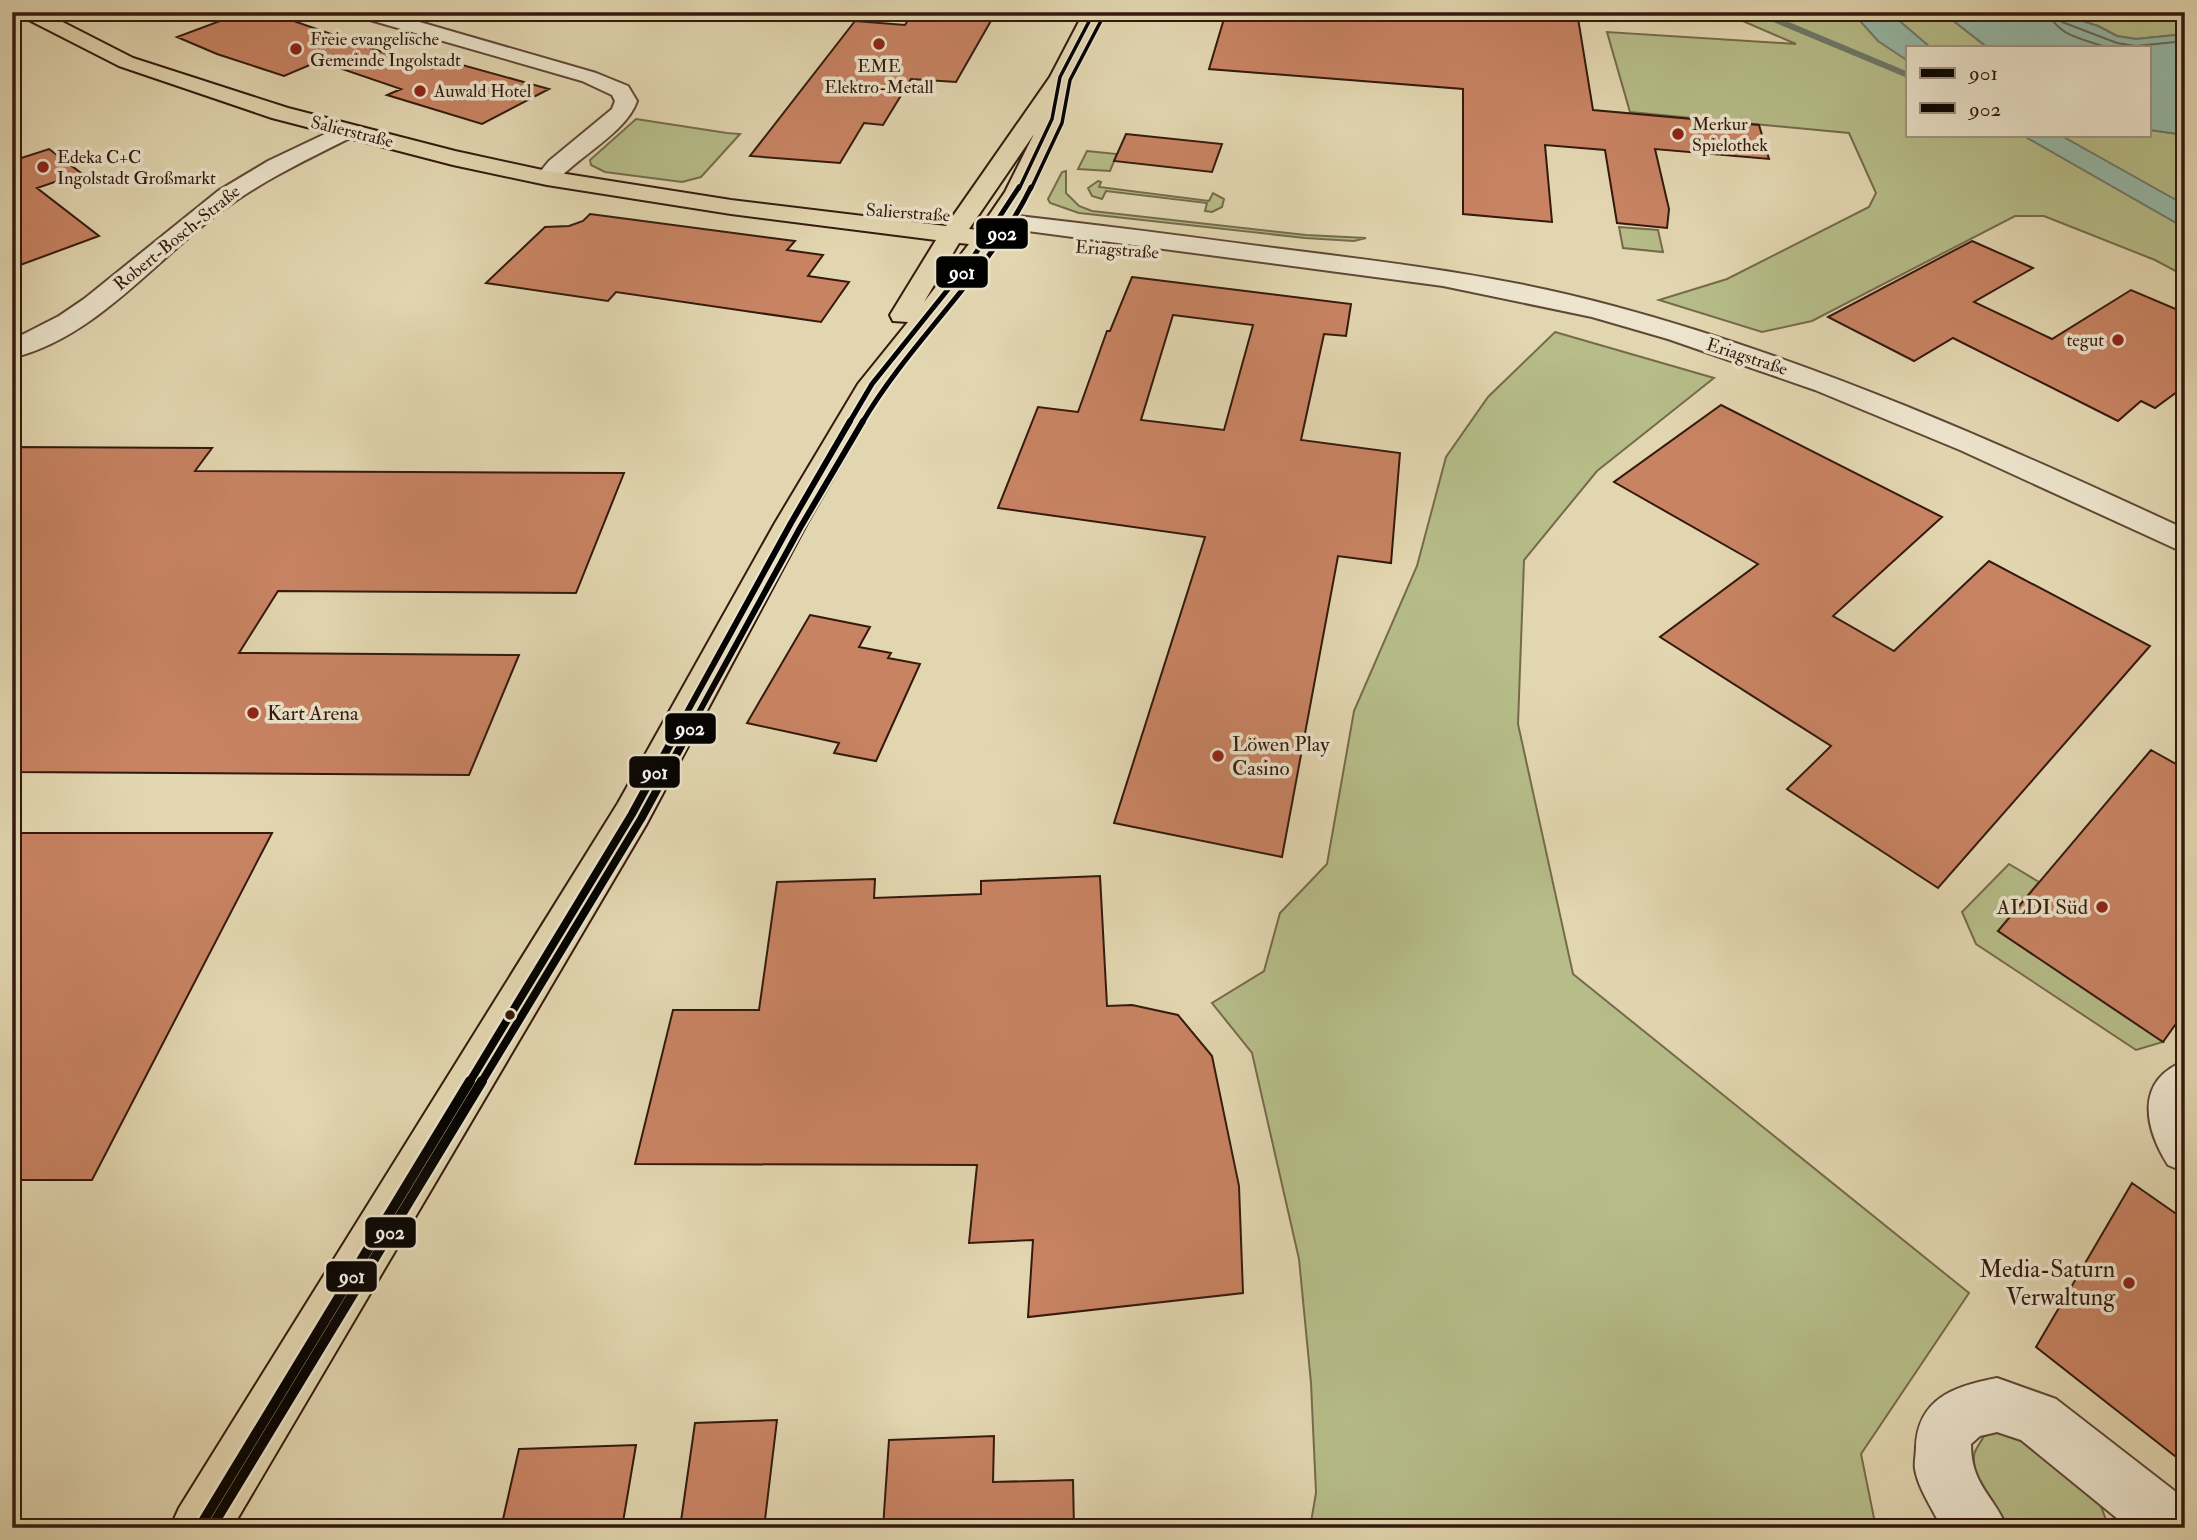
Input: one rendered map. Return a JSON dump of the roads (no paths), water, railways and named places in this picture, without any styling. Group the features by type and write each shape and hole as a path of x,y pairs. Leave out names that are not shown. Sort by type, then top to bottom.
{"main road":[{"name":"Salierstraße","path":"28,12 126,62 244,102 346,131 547,178 691,200 957,226"},
{"path":"199,1528 618,837 791,523 880,370 901,319 957,226 986,190 1060,77 1094,12"},
{"path":"880,370 923,321 993,230 1017,192 1052,119 1060,77"},
{"name":"Eriagstraße","path":"957,226 993,230"}],"street":[{"path":"363,12 589,77 620,91 626,101 622,112 557,166 547,178"},
{"name":"Robert-Bosch-Straße","path":"12,350 41,339 77,319 232,191 346,131"},
{"name":"Eriagstraße","path":"993,230 1115,250 1284,257 1400,270 1602,311 1762,361 1886,407 1987,450 2185,542"},
{"path":"2185,1083 2174,1093 2170,1107 2172,1123 2185,1148"},
{"path":"1978,1528 1967,1518 1944,1469 1944,1433 1966,1411 1997,1405 2037,1418 2175,1528"}],"water":[{"path":"1852,12 1889,12 1929,46 1906,46 1906,60 1878,41"},
{"path":"1942,12 2054,12 2098,26 2117,36 2136,39 2185,34 2185,135 2152,130 2152,46 1986,46"},
{"path":"2024,136 2062,136 2185,205 2185,228"}],"waterway":[{"path":"1757,12 1906,74"}],"place":[{"name":"EME Elektro-Metall","path":"879,44"},
{"name":"Freie evangelische Gemeinde Ingolstadt","path":"296,49"},
{"name":"Auwald Hotel","path":"420,91"},
{"name":"Merkur Spielothek","path":"1678,134"},
{"name":"Edeka C+C Ingolstadt Großmarkt","path":"43,167"},
{"name":"tegut","path":"2118,340"},
{"name":"Kart Arena","path":"253,713"},
{"name":"Löwen Play Casino","path":"1218,756"},
{"name":"ALDI Süd","path":"2102,907"},
{"name":"Media-Saturn Verwaltung","path":"2129,1283"}]}
